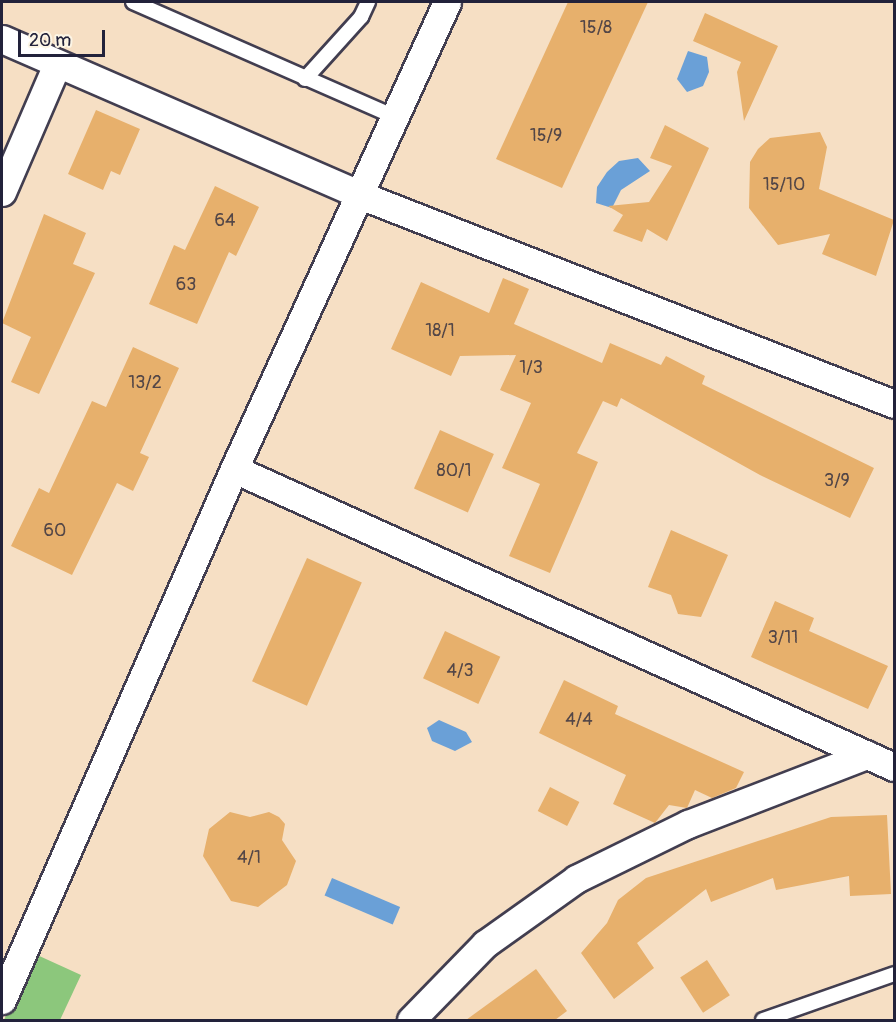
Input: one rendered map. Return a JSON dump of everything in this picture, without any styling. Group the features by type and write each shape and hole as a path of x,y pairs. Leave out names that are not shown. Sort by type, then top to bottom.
{"street":[{"path":"2,1000 234,469 447,2"},
{"path":"2,39 360,195 894,404"},
{"path":"2,192 57,64"},
{"path":"234,469 894,767"},
{"path":"411,1020 485,944 576,879 688,824 867,755"}],"lane":[{"path":"133,2 395,117"},
{"path":"305,78 361,16 368,2"},
{"path":"763,1020 894,974"}],"green space":[{"path":"35,954 81,975 60,1020 4,1020"}],"water":[{"path":"688,51 707,57 709,72 703,86 687,92 677,79"},
{"path":"638,158 650,171 621,190 612,208 596,203 597,187 607,172 619,161"},
{"path":"439,720 466,732 472,742 455,751 432,741 427,728"},
{"path":"332,878 400,907 393,924 325,895"}],"building":[{"path":"568,2 648,2 562,188 496,159"},
{"path":"705,13 778,46 744,121 737,72 741,62 693,41"},
{"path":"96,110 140,129 120,175 111,171 103,190 68,174"},
{"path":"665,125 709,148 667,241 647,229 642,242 613,231 623,215 608,206 649,202 672,166 650,158"},
{"path":"820,132 827,147 819,189 894,220 876,276 822,254 830,234 778,245 749,208 750,162 758,149 770,138"},
{"path":"215,186 259,207 236,256 229,252 197,324 149,304 174,245 185,250"},
{"path":"44,214 86,233 73,264 95,273 39,394 11,382 31,337 2,323"},
{"path":"503,278 529,289 514,324 602,363 610,343 661,365 666,356 705,376 702,384 874,468 850,518 760,475 621,398 617,407 603,401 577,453 598,462 550,573 509,556 540,484 502,468 531,403 500,390 516,355 460,356 451,376 391,349 421,282 489,313"},
{"path":"133,347 179,368 140,453 149,457 133,491 117,483 72,575 11,546 39,488 49,493 92,401 106,407"},
{"path":"440,430 494,454 468,512 414,488"},
{"path":"671,530 728,555 701,617 678,614 671,595 648,587"},
{"path":"307,558 362,582 307,706 252,681"},
{"path":"775,601 814,618 809,631 888,666 868,709 751,657"},
{"path":"445,631 500,657 478,704 423,678"},
{"path":"564,680 618,706 615,714 744,772 736,788 712,798 695,790 687,808 669,805 655,823 613,804 626,775 539,733"},
{"path":"550,787 579,802 567,826 538,811"},
{"path":"230,812 250,817 269,812 279,817 285,824 282,840 296,861 287,885 258,907 231,901 203,856 209,829"},
{"path":"887,815 891,894 850,896 849,876 776,890 773,878 711,902 706,889 637,943 654,968 614,999 581,953 607,923 618,900 646,878 831,817"},
{"path":"707,960 730,995 703,1013 680,977"},
{"path":"536,969 567,1011 555,1020 466,1020"}]}
